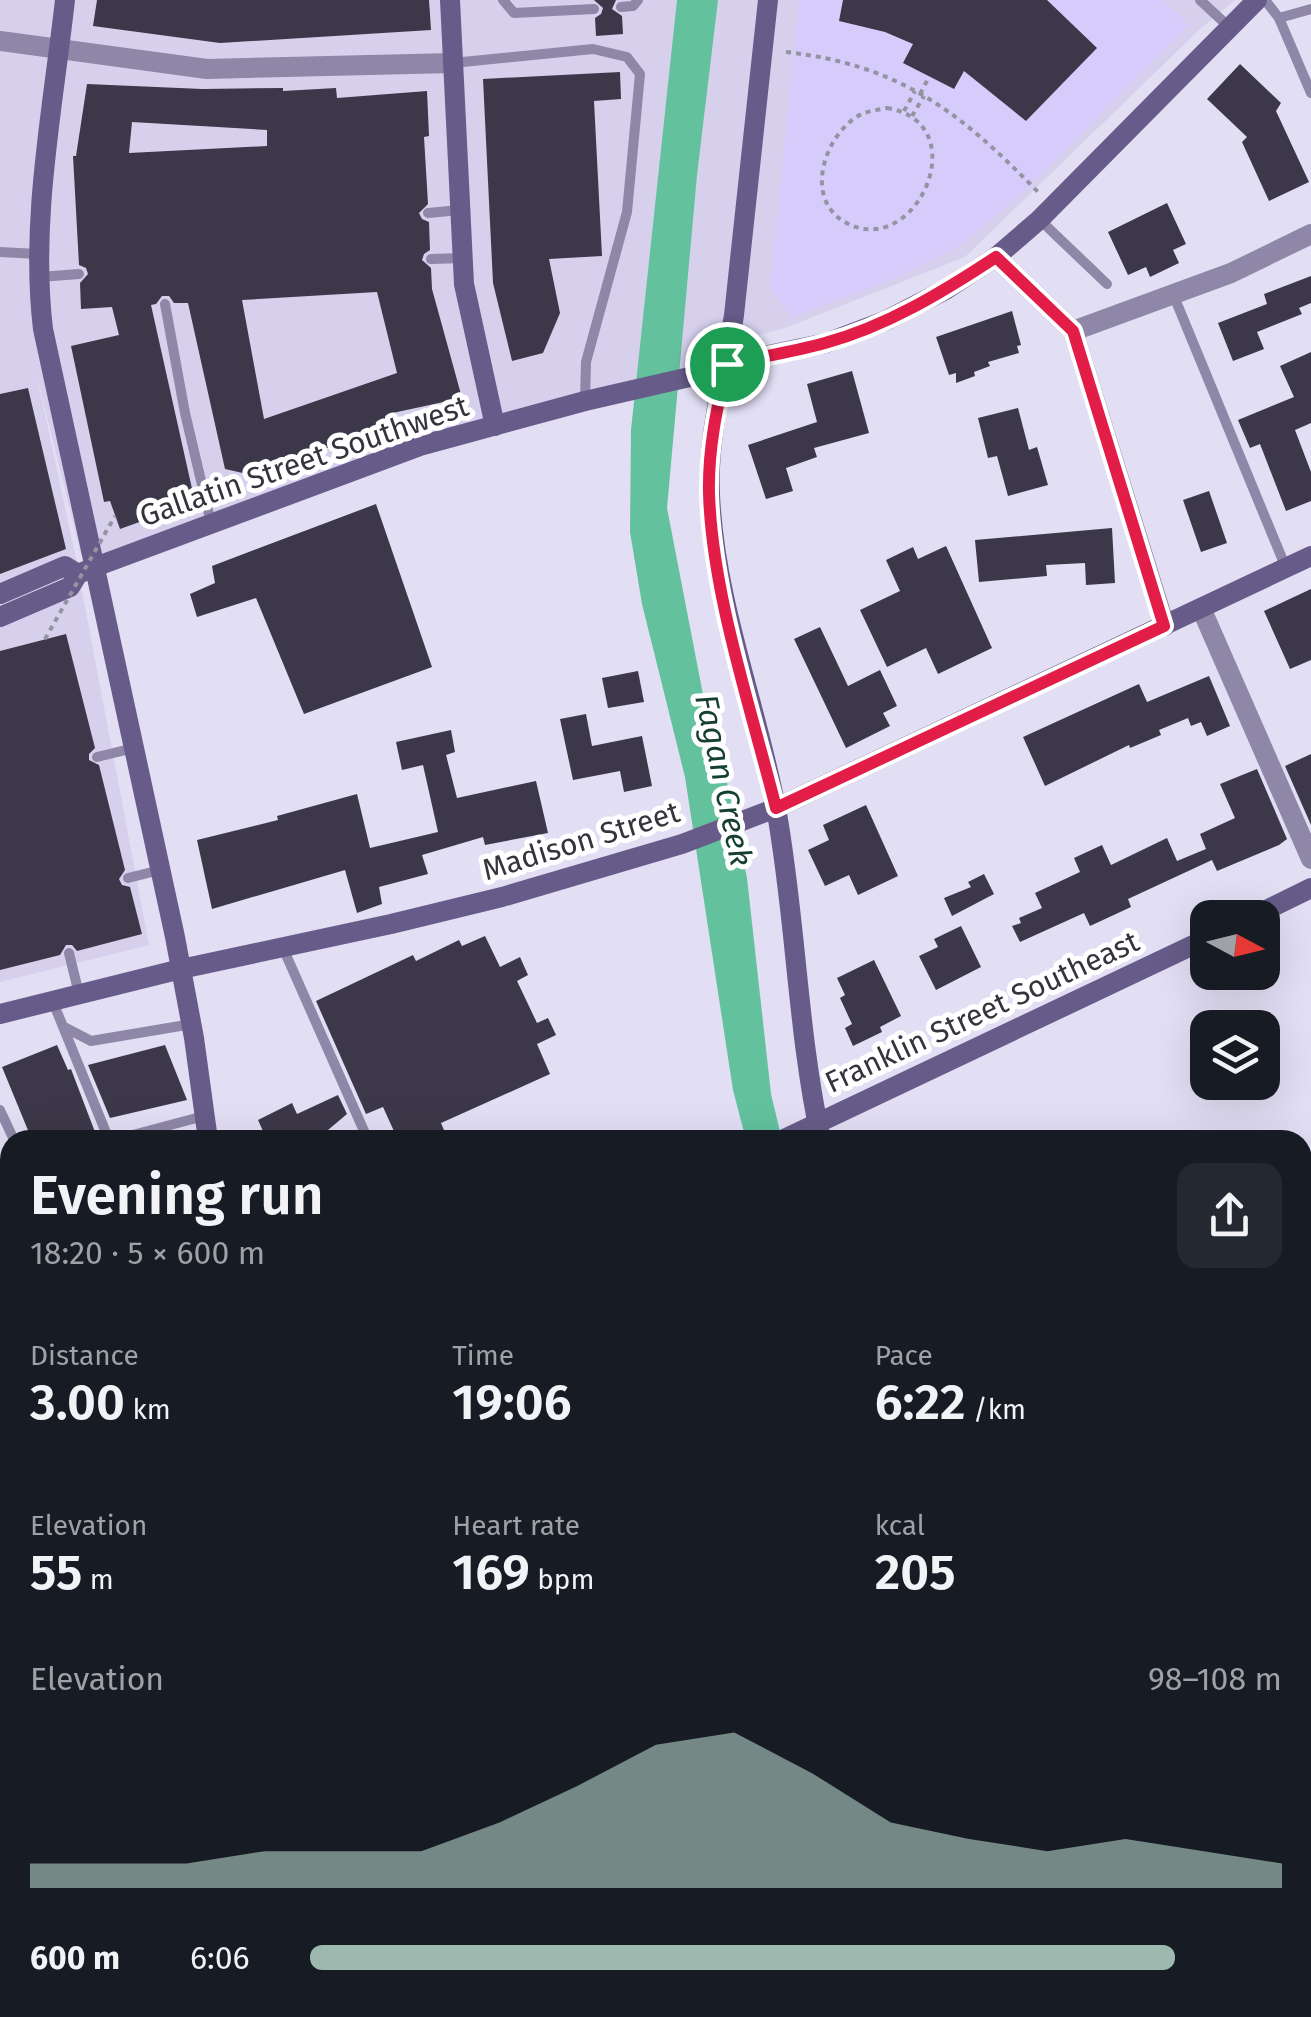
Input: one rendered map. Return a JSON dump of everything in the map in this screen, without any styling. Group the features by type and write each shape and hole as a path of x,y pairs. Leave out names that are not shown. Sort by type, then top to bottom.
{"street":[{"path":"65,0 38,254 43,330 87,570 135,748 161,870 192,1024 207,1130"},
{"path":"450,0 464,284 495,426"},
{"path":"768,0 727,364 713,424 709,493 717,571 776,808 819,1130"},
{"name":"Gallatin Street Southwest","path":"0,618 70,587 87,570 423,444 585,400 694,376 727,364 826,343 887,320 947,289 996,257 1039,220 1257,0"},
{"path":"0,41 207,70 453,63"},
{"path":"1073,331 1231,273 1311,234"},
{"path":"996,257 1073,331 1164,626"},
{"name":"Madison Street","path":"0,1014 502,897 682,844 776,808 1311,556"},
{"name":"Gallatin Street Southwest","path":"0,594 65,566 87,570"},
{"path":"1201,608 1311,859"},
{"path":"1280,903 1311,888"},
{"name":"Franklin Street Southeast","path":"823,1130 1190,947"}],"lane":[{"path":"503,0 514,13 594,8"},
{"path":"621,7 634,6 638,0"},
{"path":"1200,0 1228,27"},
{"path":"1265,0 1279,18 1311,93"},
{"path":"1279,18 1311,9"},
{"path":"453,63 593,49 626,57 640,74 627,212 586,362 585,400"},
{"path":"428,213 460,210"},
{"path":"1039,220 1106,284"},
{"path":"0,252 38,254"},
{"path":"431,259 463,258"},
{"path":"38,278 79,274"},
{"path":"1172,294 1286,568"},
{"path":"166,304 185,414 211,524"},
{"path":"97,757 135,748"},
{"path":"128,878 161,870"},
{"path":"282,947 364,1130"},
{"path":"69,952 79,994"},
{"path":"53,1001 104,1130"},
{"path":"63,1027 91,1041 192,1024"},
{"path":"152,1130 205,1116"}],"path":[{"path":"786,52 842,60 920,94 963,120 1039,192"},
{"path":"912,116 929,77"},
{"path":"904,111 920,94"},
{"path":"887,108 904,111 925,129 932,152 929,179 913,209 891,225 864,229 849,224 836,216 823,190 822,176 829,150 835,138 858,116 887,108"},
{"path":"45,640 115,516"}],"shaded area":[{"path":"0,0 1235,0 1200,29 965,257 785,328 729,343 727,364 495,426 95,567 91,551 81,555 36,372 75,554 149,945 0,982"},
{"path":"799,0 1163,0 1189,25 1030,186 962,244 899,277 792,317 770,289"}],"water":[{"name":"Fagan Creek","path":"677,0 718,0 697,175 667,508 706,710 724,768 747,878 771,1094 780,1130 743,1130 733,1090 685,777 642,604 630,532 631,430"}],"building":[{"path":"97,0 429,0 431,30 220,43 93,26"},
{"path":"594,0 616,0 612,9 622,16 623,34 596,36 595,18 603,8"},
{"path":"843,0 1047,0 1097,48 1026,121 964,71 954,89 903,63 913,44 885,32 839,21"},
{"path":"1240,64 1281,103 1276,111 1309,182 1269,201 1242,142 1247,137 1207,99"},
{"path":"620,72 621,99 594,101 602,256 549,259 560,313 543,353 512,361 493,283 483,79"},
{"path":"87,84 283,91 336,88 337,98 427,91 429,136 424,137 428,204 419,213 429,222 430,250 422,260 431,268 432,289 462,398 388,414 391,423 256,476 225,469 188,303 174,303 169,296 162,296 151,305 195,502 120,529 110,501 104,502 71,346 119,335 112,307 81,309 80,283 88,274 79,265 76,156","holes":["132,122 267,130 267,146 129,153","377,292 397,373 264,419 242,300"]},
{"path":"1167,203 1186,244 1173,250 1179,263 1150,277 1146,267 1128,275 1108,232"},
{"path":"1311,276 1311,303 1299,308 1302,314 1257,332 1264,349 1233,361 1218,323 1267,304 1264,294"},
{"path":"1012,311 1021,345 1017,346 1019,353 988,362 990,366 974,372 975,376 956,383 956,373 949,375 936,337"},
{"path":"1311,352 1311,423 1295,430 1311,472 1311,501 1286,511 1260,444 1250,448 1238,420 1294,397 1280,366"},
{"path":"852,371 869,433 814,448 817,457 786,468 793,491 766,499 748,445 817,422 807,384"},
{"path":"28,388 66,549 0,574 0,394"},
{"path":"1018,408 1029,450 1037,447 1048,485 1008,496 997,456 988,458 978,418"},
{"path":"1209,491 1227,543 1201,552 1183,500"},
{"path":"376,504 432,667 304,714 256,598 197,617 190,594 215,583 212,566"},
{"path":"1112,528 1115,583 1086,585 1085,563 1046,565 1047,576 979,582 975,540"},
{"path":"946,546 992,648 938,674 926,648 887,667 860,610 900,591 886,560 913,547 918,559"},
{"path":"1311,589 1311,660 1290,669 1264,611"},
{"path":"820,627 848,686 880,670 897,706 883,713 890,726 846,748 794,639"},
{"path":"66,634 95,748 89,760 99,765 125,870 119,879 122,885 130,887 142,934 77,951 66,945 60,955 0,970 0,651"},
{"path":"638,671 644,702 608,708 602,678"},
{"path":"1209,676 1230,726 1207,736 1201,722 1191,726 1188,718 1159,730 1161,735 1130,748 1129,745 1045,786 1023,737 1139,684 1147,702"},
{"path":"586,714 592,746 642,736 652,786 624,792 620,771 573,780 560,719"},
{"path":"451,730 455,752 446,755 457,798 536,781 548,833 485,845 483,837 422,855 428,874 379,887 382,904 357,913 345,870 212,909 197,840 278,820 277,816 357,794 370,848 438,832 423,765 402,770 396,742"},
{"path":"1311,754 1311,825 1285,766"},
{"path":"1257,769 1287,839 1279,845 1217,871 1212,860 1128,899 1131,907 1090,926 1084,913 1020,942 1012,926 1021,923 1019,918 1042,908 1035,893 1080,872 1074,858 1102,845 1111,865 1167,838 1177,861 1206,849 1200,834 1235,818 1220,784"},
{"path":"866,805 898,876 858,895 849,875 825,886 808,850 829,840 823,825"},
{"path":"984,874 994,894 952,916 944,898 971,887 968,882"},
{"path":"961,926 981,967 936,990 919,956 938,947 934,939"},
{"path":"485,936 500,967 520,957 528,975 517,981 537,1023 548,1018 556,1035 537,1044 550,1074 441,1123 444,1130 393,1130 383,1107 366,1114 316,1001 413,955 416,961 459,940 462,946"},
{"path":"874,960 901,1016 880,1027 882,1032 853,1046 845,1028 852,1024 840,998 845,995 837,978"},
{"path":"57,1045 68,1070 71,1069 94,1130 28,1130 2,1067"},
{"path":"165,1045 187,1100 110,1118 88,1065"},
{"path":"338,1095 347,1114 328,1130 262,1130 258,1120 292,1103 297,1114"}],"route":[{"path":"996,257 1073,331 1164,626 776,808 717,571 709,493 713,424 727,364 826,343 887,320 947,289 996,257"}]}
